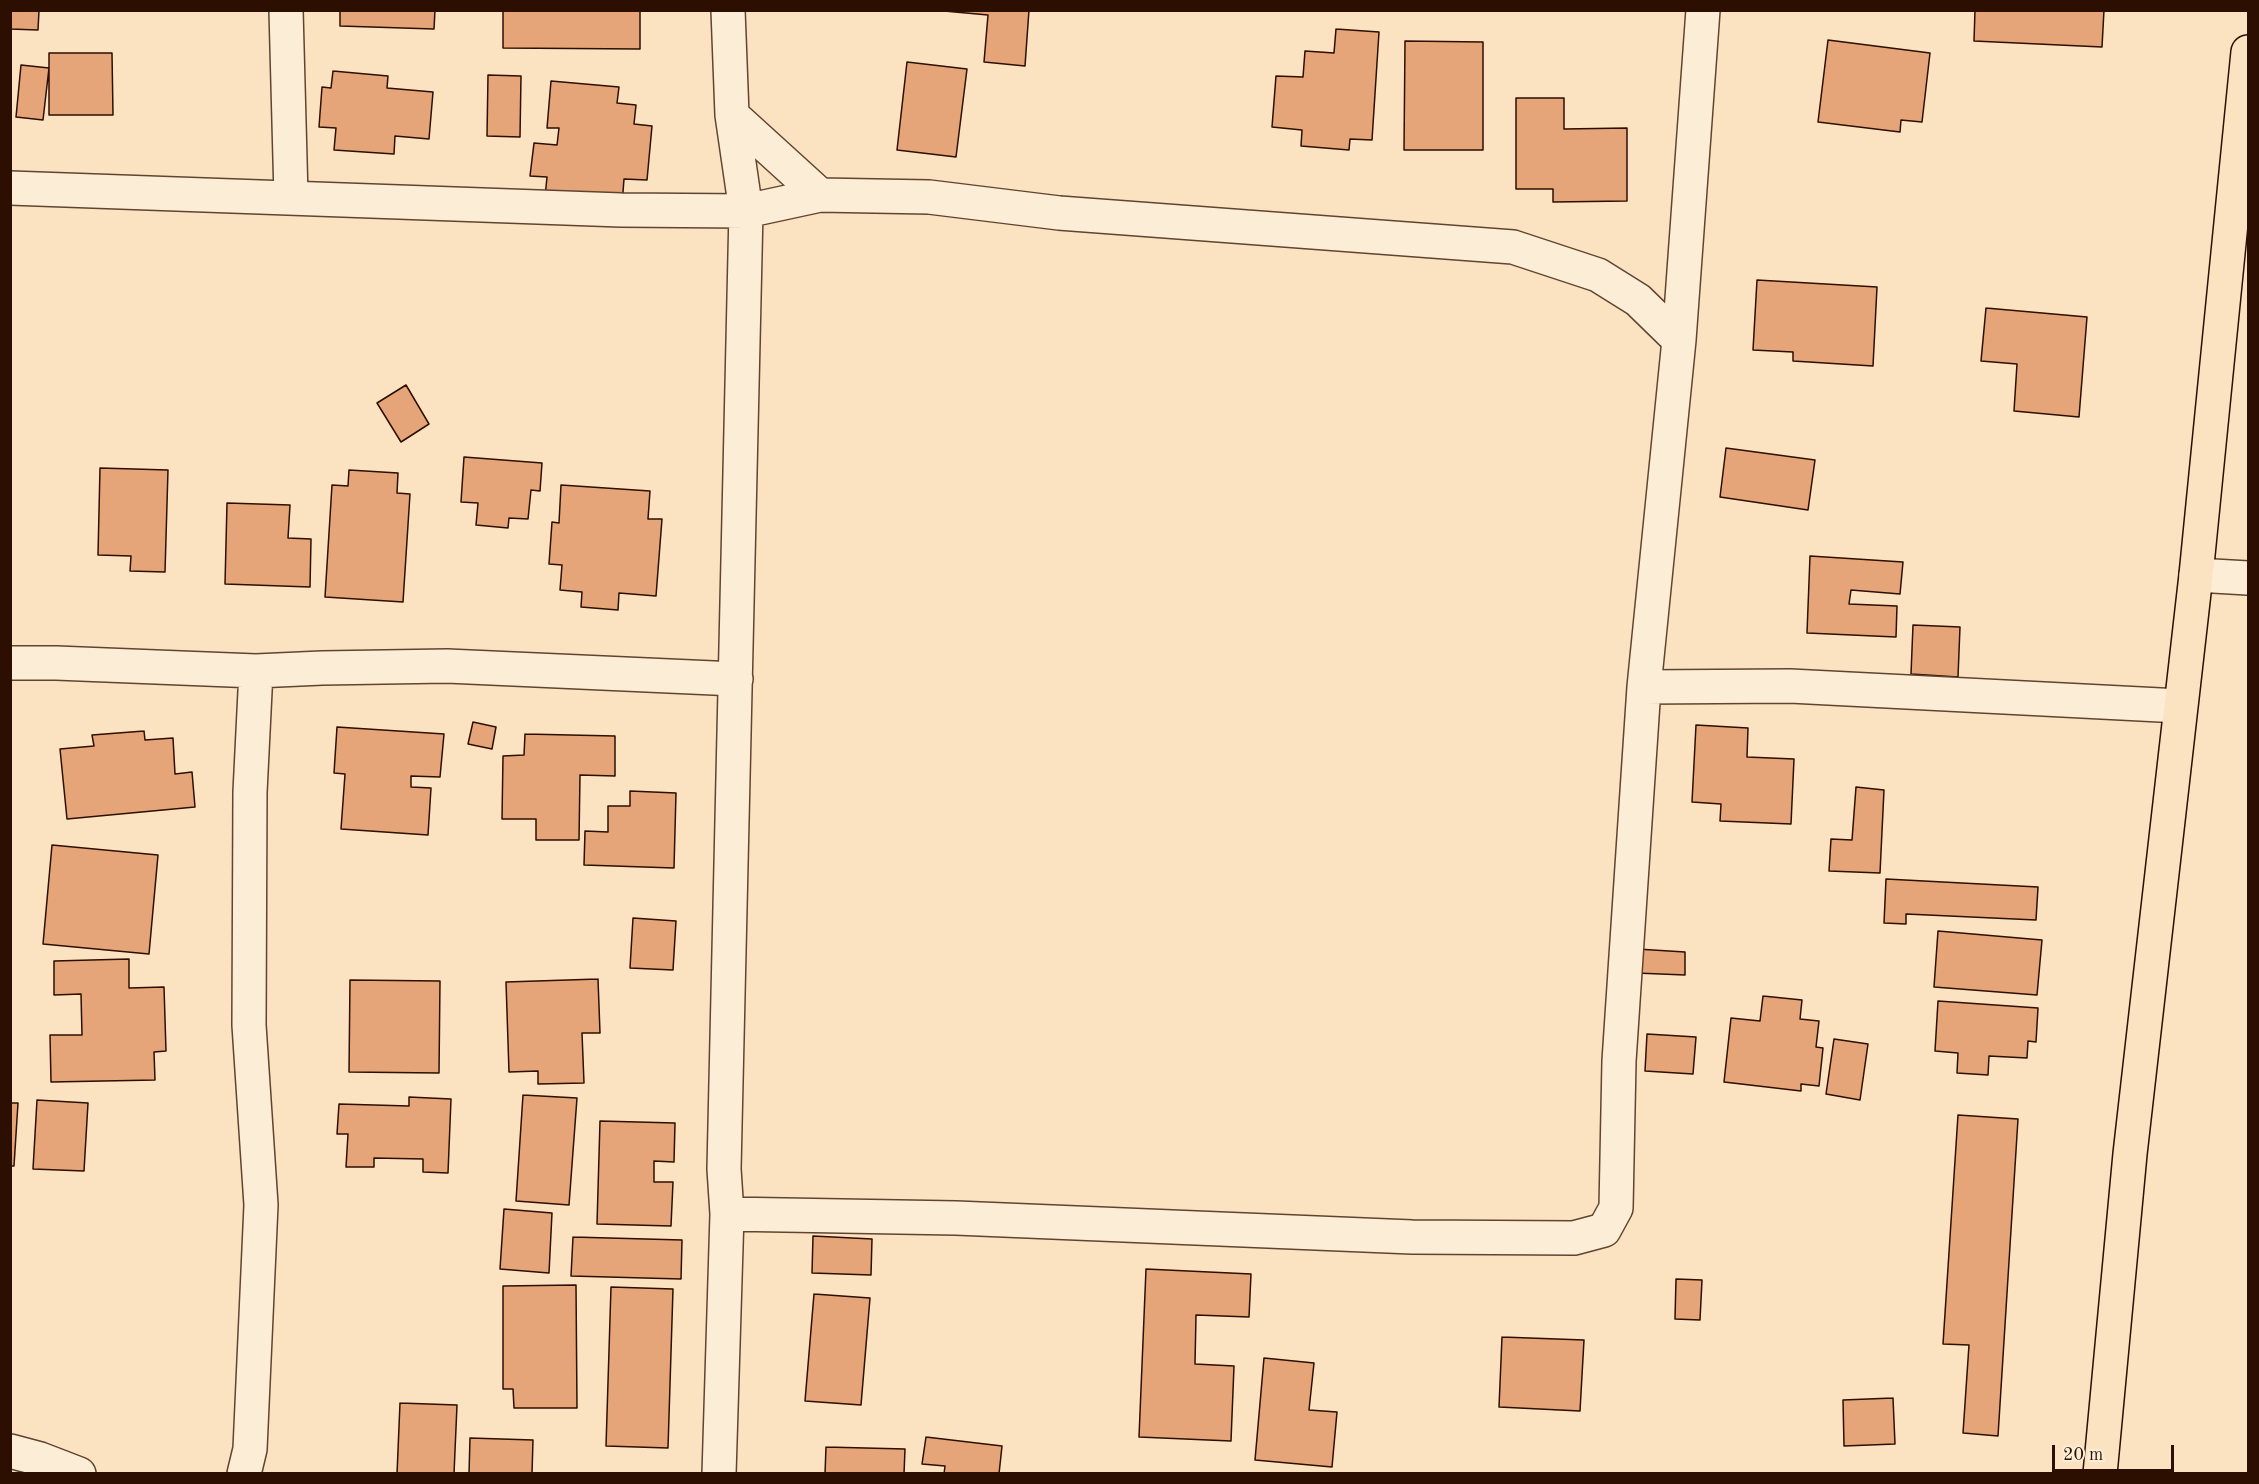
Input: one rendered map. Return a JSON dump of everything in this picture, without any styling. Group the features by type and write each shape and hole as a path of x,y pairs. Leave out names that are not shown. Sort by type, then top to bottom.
{"main road":[{"path":"2100,1473 2130,1154 2196,575 2248,52"}],"street":[{"path":"286,10 291,197"},
{"path":"719,1473 728,1214 724,1169 746,211 732,115 728,10"},
{"path":"728,1214 956,1218 1412,1238 1574,1238 1604,1230 1616,1208 1619,1060 1644,687 1679,340 1703,10"},
{"path":"732,115 820,195"},
{"path":"10,188 621,210 746,211 820,195 929,197 1059,213 1513,247 1598,275 1638,300 1679,340"},
{"path":"2196,575 2248,578"},
{"path":"10,663 256,671 447,666 736,679"},
{"path":"244,1473 250,1449 261,1205 249,1025 250,792 256,671"},
{"path":"1644,687 1790,686 2180,706"},
{"path":"10,1451 79,1473"}],"building":[{"path":"10,10 39,10 38,30 10,29"},
{"path":"340,10 435,10 434,29 340,26"},
{"path":"503,10 640,10 640,49 503,48"},
{"path":"933,10 1029,10 1025,66 984,62 988,15"},
{"path":"1975,10 2104,10 2102,47 1974,41"},
{"path":"1336,29 1379,32 1372,140 1350,139 1349,150 1301,146 1302,130 1272,127 1276,76 1303,77 1305,51 1334,53"},
{"path":"1828,40 1930,53 1922,122 1901,120 1900,132 1818,122"},
{"path":"1405,41 1483,42 1483,150 1404,150"},
{"path":"49,53 112,53 113,115 49,115"},
{"path":"907,62 967,69 956,157 897,150"},
{"path":"21,65 49,68 43,120 16,117"},
{"path":"333,71 388,76 387,88 433,92 429,139 395,136 394,154 334,150 336,128 319,127 322,87 331,88"},
{"path":"488,75 521,76 520,137 487,136"},
{"path":"551,81 619,87 617,103 636,105 634,124 652,126 647,180 624,179 622,205 545,197 547,177 530,176 534,143 557,145 559,128 547,128"},
{"path":"1516,98 1564,98 1564,129 1627,128 1627,201 1553,202 1553,189 1516,189"},
{"path":"1757,280 1877,287 1873,366 1793,361 1793,352 1753,350"},
{"path":"1986,308 2087,317 2079,417 2014,411 2017,364 1981,361"},
{"path":"406,385 429,424 401,442 377,403"},
{"path":"1726,448 1815,460 1808,510 1720,497"},
{"path":"464,457 542,463 540,491 531,490 528,519 509,518 508,528 476,525 478,503 461,502"},
{"path":"100,468 168,470 165,572 130,571 131,556 98,555"},
{"path":"349,470 398,473 397,493 410,494 403,602 325,597 332,485 348,486"},
{"path":"561,485 650,491 648,519 662,519 656,596 619,593 618,610 581,607 582,592 560,590 562,565 549,564 552,522 559,523"},
{"path":"227,503 290,505 288,538 311,539 310,587 225,584"},
{"path":"1810,556 1903,562 1900,594 1851,590 1849,604 1897,606 1896,637 1807,633"},
{"path":"1913,625 1960,627 1958,677 1911,674"},
{"path":"473,722 496,727 492,749 468,744"},
{"path":"1696,725 1748,728 1747,757 1794,759 1791,824 1720,821 1721,804 1692,802"},
{"path":"337,727 444,734 440,777 411,776 411,787 431,788 428,835 341,829 345,774 334,773"},
{"path":"144,731 145,740 173,738 175,774 192,772 195,807 67,819 60,749 94,746 92,735"},
{"path":"525,734 615,736 615,776 580,775 579,840 536,840 536,819 502,819 503,756 524,755"},
{"path":"1856,787 1884,790 1880,873 1829,871 1831,839 1852,840"},
{"path":"630,791 676,793 674,868 584,865 585,831 608,832 608,806 630,806"},
{"path":"52,845 158,855 149,954 43,944"},
{"path":"1886,879 2038,887 2036,920 1906,914 1906,924 1884,923"},
{"path":"633,918 676,921 673,970 630,968"},
{"path":"1938,931 2042,940 2037,995 1934,987"},
{"path":"1637,949 1685,952 1685,975 1636,973"},
{"path":"129,959 129,988 164,987 166,1051 154,1052 155,1080 51,1082 50,1035 82,1035 81,994 54,995 54,961"},
{"path":"598,979 600,1033 582,1033 584,1083 538,1084 538,1071 509,1072 506,982"},
{"path":"350,980 440,981 439,1073 349,1072"},
{"path":"1763,996 1802,1000 1800,1019 1819,1021 1816,1047 1823,1048 1819,1086 1801,1084 1801,1091 1724,1082 1731,1018 1760,1021"},
{"path":"1938,1001 2038,1008 2036,1042 2028,1041 2027,1058 1989,1056 1988,1075 1957,1073 1958,1053 1935,1051"},
{"path":"1647,1034 1696,1037 1693,1074 1645,1071"},
{"path":"1834,1039 1868,1044 1860,1100 1826,1094"},
{"path":"523,1095 577,1098 569,1205 516,1201"},
{"path":"409,1097 451,1099 448,1173 423,1172 423,1159 374,1158 374,1167 346,1167 348,1134 337,1134 339,1104 409,1106"},
{"path":"37,1100 88,1103 84,1171 33,1169"},
{"path":"10,1103 18,1103 14,1166 10,1166"},
{"path":"1958,1115 2018,1119 1998,1436 1963,1433 1969,1345 1943,1344"},
{"path":"600,1121 675,1123 674,1162 654,1161 654,1182 673,1182 671,1226 597,1224"},
{"path":"504,1209 552,1213 549,1273 500,1269"},
{"path":"813,1236 872,1239 871,1275 812,1273"},
{"path":"573,1237 682,1240 681,1279 571,1276"},
{"path":"1146,1269 1251,1274 1249,1317 1196,1315 1195,1364 1234,1366 1231,1441 1139,1437"},
{"path":"1676,1279 1702,1280 1700,1320 1675,1319"},
{"path":"576,1285 577,1408 514,1408 513,1389 503,1389 503,1286"},
{"path":"611,1287 673,1289 668,1448 606,1446"},
{"path":"814,1294 870,1298 861,1405 805,1401"},
{"path":"1502,1337 1584,1340 1580,1411 1499,1407"},
{"path":"1264,1358 1314,1363 1309,1410 1337,1412 1332,1467 1255,1460"},
{"path":"1893,1398 1895,1444 1844,1446 1843,1400"},
{"path":"400,1403 457,1405 454,1474 397,1474"},
{"path":"926,1437 1002,1446 999,1474 944,1474 945,1466 922,1464"},
{"path":"470,1438 533,1440 532,1474 469,1474"},
{"path":"826,1447 905,1449 904,1474 825,1474"}]}
